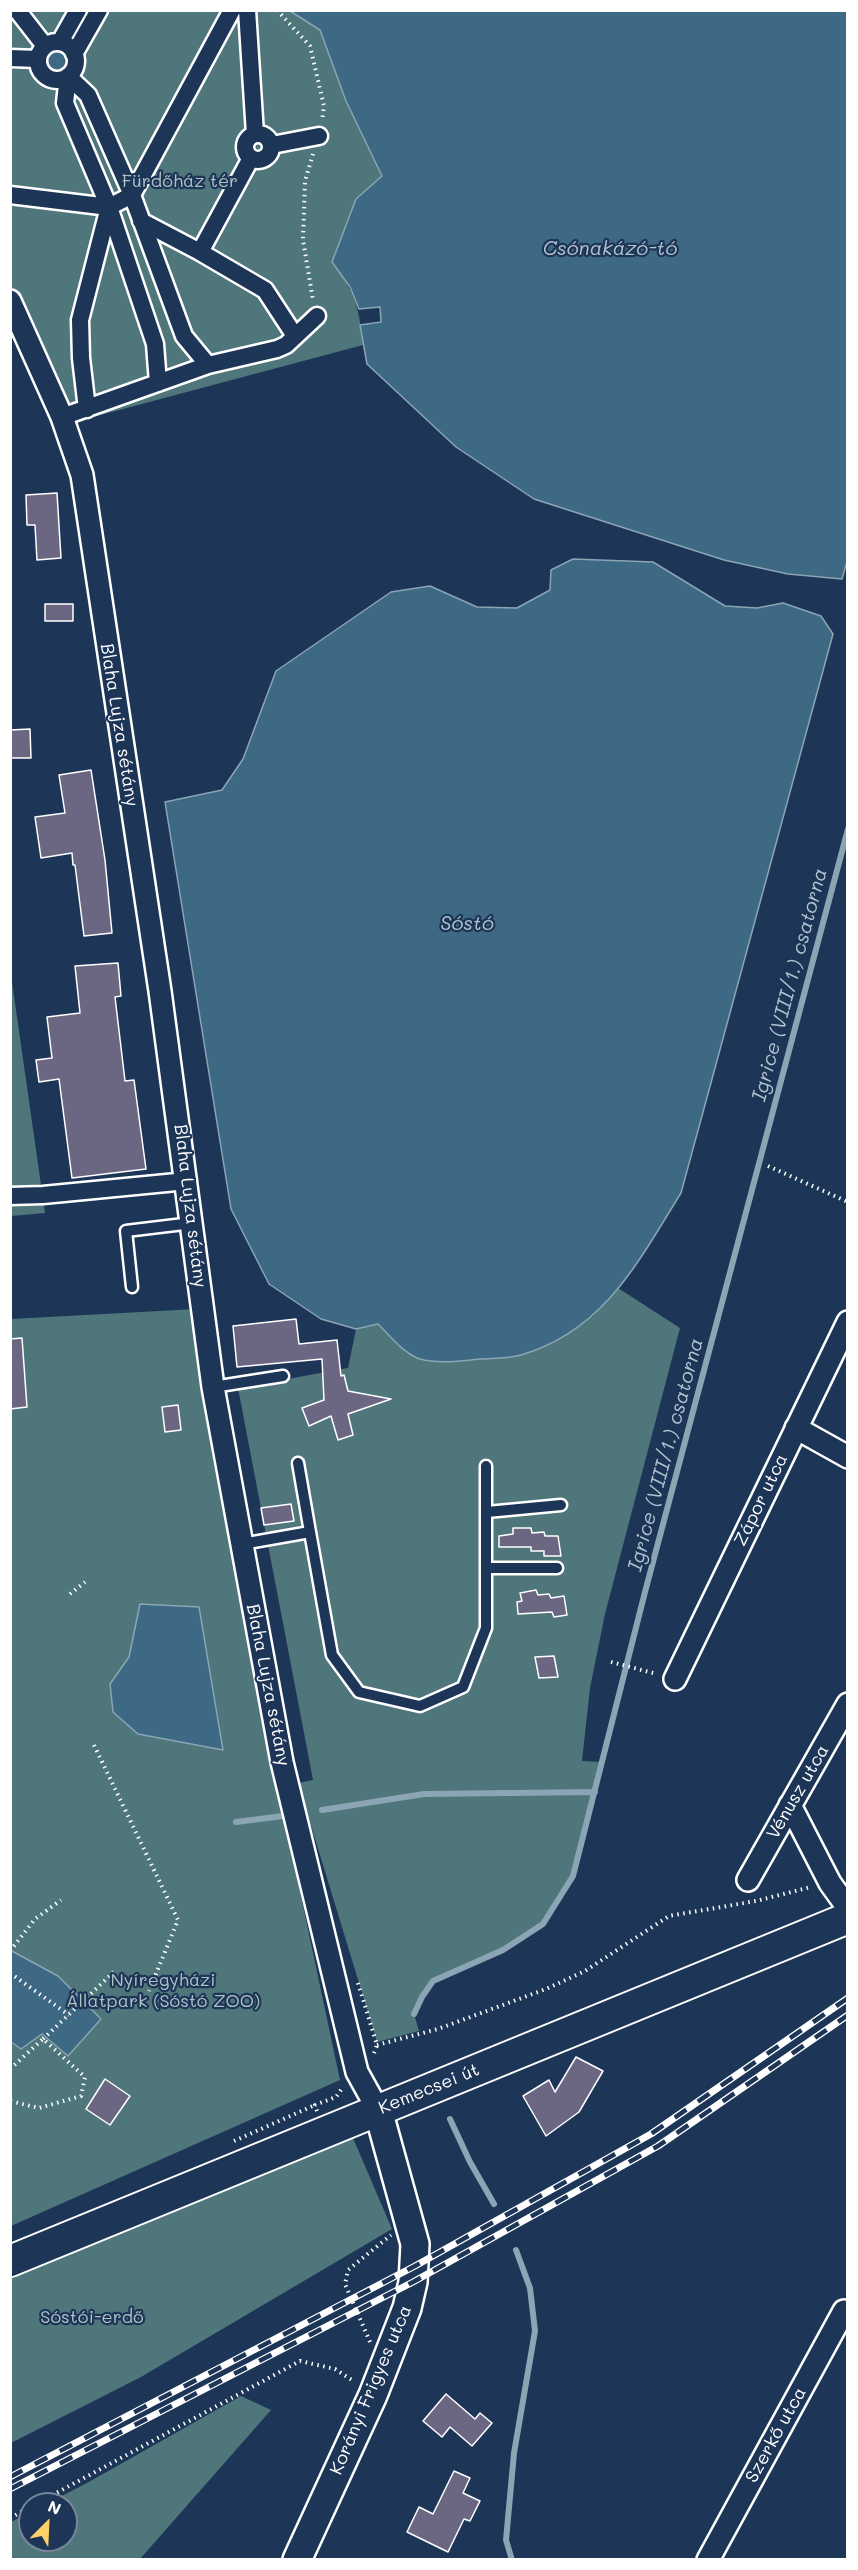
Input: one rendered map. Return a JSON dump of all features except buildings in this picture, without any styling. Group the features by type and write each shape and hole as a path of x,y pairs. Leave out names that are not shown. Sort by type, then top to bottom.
{"main road":[{"name":"Kemecsei út","path":"10,2261 848,1918"}],"street":[{"path":"16,10 48,49"},
{"path":"10,58 48,49 66,44 74,54 75,66 68,76 62,79 50,78 41,70 48,49 78,10"},
{"path":"74,54 99,10"},
{"path":"10,195 109,207 132,195 232,10"},
{"path":"248,10 255,134"},
{"path":"68,76 88,95 132,195 184,336 208,365"},
{"path":"68,76 65,103 109,207 155,344 158,383"},
{"path":"255,134 264,134 272,145 270,153 264,159 251,158 246,152 245,143 255,134"},
{"path":"272,145 319,136"},
{"path":"200,252 251,158"},
{"path":"87,409 81,358 80,320 109,207"},
{"path":"141,221 265,290 295,336"},
{"name":"Blaha Lujza sétány","path":"10,301 62,417 82,475 160,991 213,1387 288,1785 357,2072 378,2110"},
{"path":"62,417 208,365 277,349 317,315"},
{"path":"155,344 172,335 184,336"},
{"path":"10,1196 187,1181"},
{"name":"Zápor utca","path":"675,1679 848,1322"},
{"path":"796,1428 848,1457"},
{"name":"Vénusz utca","path":"748,1880 848,1704"},
{"path":"790,1805 830,1883 848,1908"},
{"name":"Korányi Frigyes utca","path":"297,2559 377,2385 407,2308 413,2282 415,2244 378,2110"},
{"name":"Szerkő utca","path":"708,2559 844,2311"}],"lane":[{"path":"132,1287 126,1232 192,1223"},
{"path":"213,1387 283,1376"},
{"path":"298,1463 332,1655 359,1692 420,1706 463,1687 486,1628 486,1466"},
{"path":"487,1512 561,1505"},
{"path":"242,1544 310,1532"},
{"path":"486,1568 557,1568"}],"path":[{"path":"768,1166 848,1202"},
{"path":"70,1594 85,1582"},
{"path":"611,1662 642,1670"},
{"path":"94,1745 178,1920 149,1991"},
{"path":"377,2045 438,2029 546,1989 585,1971 669,1916 756,1901 830,1883"},
{"path":"10,1951 35,1919 61,1900"},
{"path":"10,2069 116,1970"},
{"path":"10,1973 69,2015"},
{"path":"10,2101 39,2108 81,2096 85,2077 43,2039"},
{"path":"371,2345 345,2284 348,2270 394,2233"},
{"path":"58,2492 300,2361 335,2369 358,2384 362,2374"}],"green space":[{"name":"Fürdőház tér","path":"10,11 290,11 320,30 346,101 382,176 356,199 332,262 355,300 363,345 93,417 69,421 11,295"},
{"path":"10,968 45,1213 11,1216 10,1216"},
{"path":"618,1288 680,1328 605,1614 590,1688 582,1761 602,1762 573,1876 543,1924 503,1950 433,1981 414,2014 419,2031 377,2042 298,1783 313,1780 238,1388 348,1368 356,1329 378,1324 396,1342 592,1317"},
{"name":"Nyíregyházi Állatpark (Sóstó ZOO)","path":"196,1309 277,1783 340,2080 11,2226 11,1319"},
{"name":"Sóstói-erdő","path":"353,2138 392,2229 141,2377 11,2443 11,2266"},
{"path":"241,2396 271,2410 140,2559 11,2559 11,2522 18,2518 18,2552 78,2552 78,2492 69,2492"}],"water":[{"name":"Csónakázó-tó","path":"290,11 847,11 848,558 842,579 788,574 724,560 534,499 456,447 367,364 360,325 381,322 380,307 359,309 350,287 332,262 356,199 382,176 346,101 320,30"},
{"path":"57,47 67,51 71,61 67,71 57,75 47,71 43,61 47,51"},
{"name":"Sóstó","path":"573,559 653,562 725,606 757,608 783,603 821,616 833,634 681,1193 650,1244 616,1291 575,1329 550,1344 521,1355 450,1362 427,1361 408,1353 378,1324 356,1329 321,1319 269,1284 231,1209 165,802 222,790 243,759 276,671 391,592 430,586 477,607 517,608 550,590 551,570"},
{"path":"140,1604 199,1607 223,1750 138,1734 113,1712 110,1684 129,1657"},
{"path":"10,1950 58,1976 101,2019 68,2056 42,2034 21,2049 11,2042"}],"waterway":[{"name":"Igrice (VIII/1.) csatorna","path":"414,2014 433,1981 503,1950 543,1924 573,1876 645,1592 848,829"},
{"path":"322,1810 424,1794 595,1792"},
{"path":"236,1822 283,1816"},
{"name":"Igrice (VIII/1.) csatorna","path":"450,2119 470,2162 494,2204"},
{"name":"Igrice (VIII/1.) csatorna","path":"512,2560 506,2540 514,2453 535,2331 530,2288 516,2250"}],"railway":[{"path":"10,2477 415,2266 651,2134 848,1998"},
{"path":"10,2489 413,2282 658,2146 848,2015"}]}
